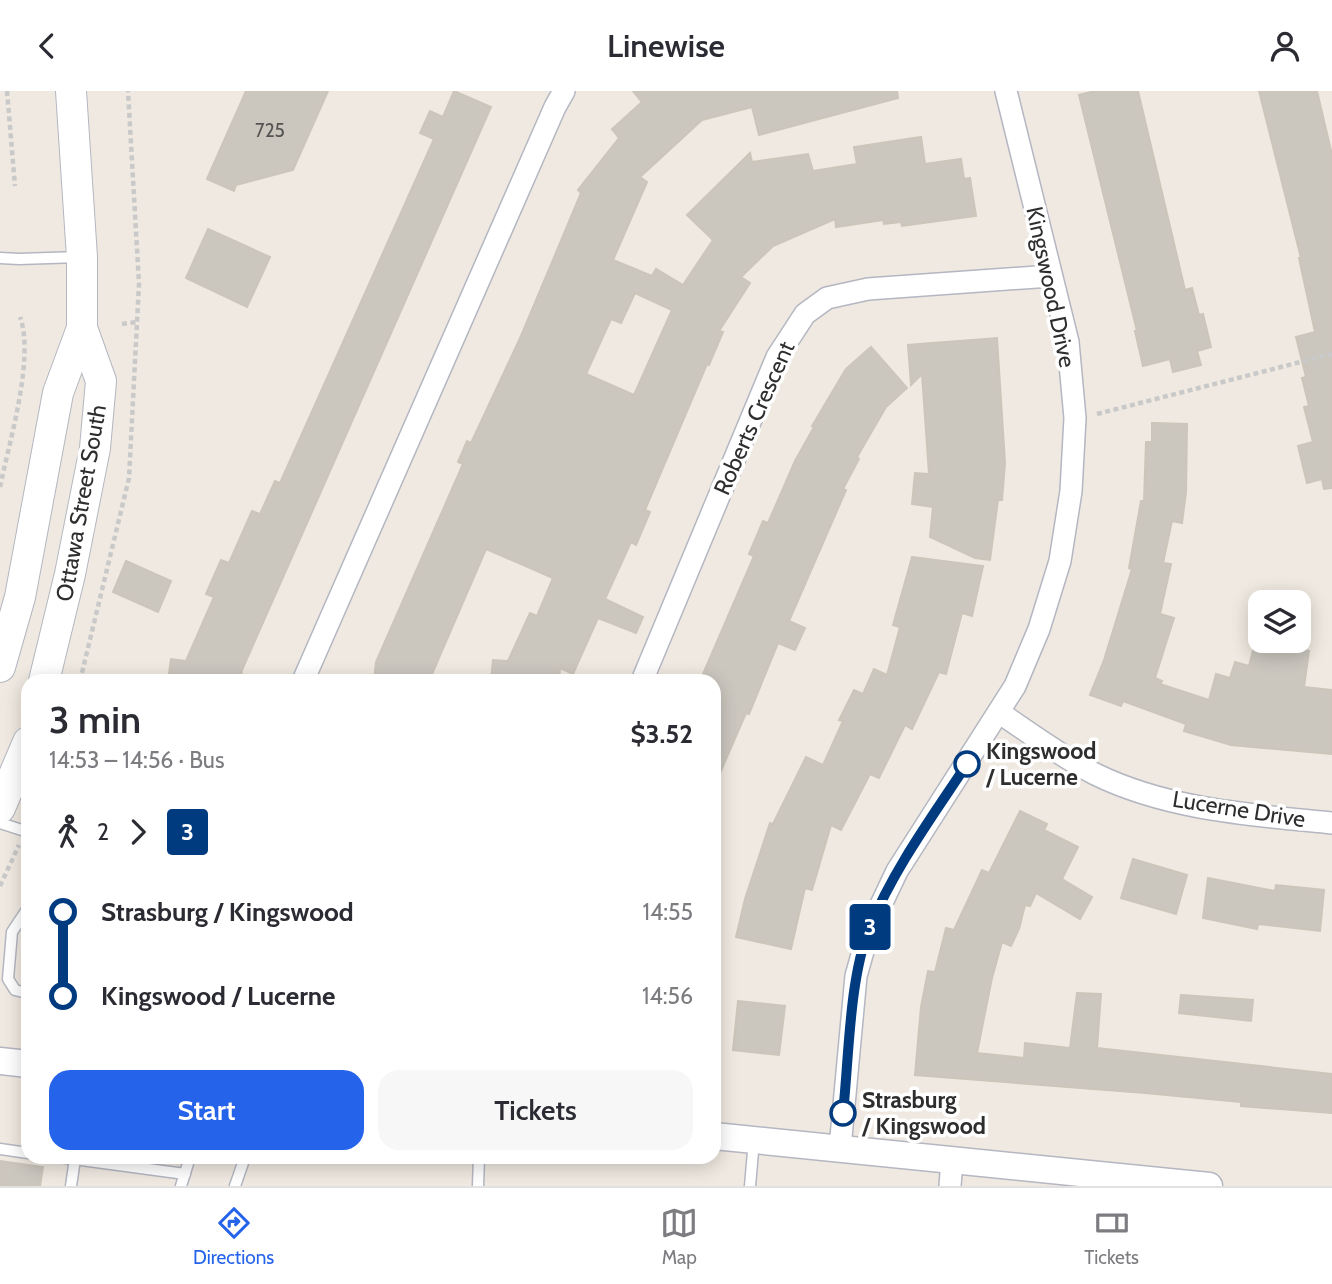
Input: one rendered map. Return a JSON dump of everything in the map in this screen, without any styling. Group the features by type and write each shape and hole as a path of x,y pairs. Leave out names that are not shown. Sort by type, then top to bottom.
{"main road":[{"name":"Ottawa Street South","path":"46,674 71,574 95,448 101,381 82,328 82,257 71,91"},
{"name":"Ottawa Street South","path":"0,667 58,393 82,328"},
{"path":"0,808 21,758"}],"street":[{"path":"306,674 564,91"},
{"name":"Kingswood Drive","path":"840,1148 856,976 869,930 897,871 1015,686 1040,629 1060,561 1071,491 1075,418 1068,342 1006,91"},
{"name":"Roberts Crescent","path":"645,674 777,357 805,314 827,298 868,289 1051,276"},
{"name":"Lucerne Drive","path":"1000,713 1037,739 1096,774 1144,793 1222,812 1332,823"},
{"path":"0,1061 21,1063"},
{"path":"721,1137 840,1148 951,1173 1209,1186"}],"lane":[{"path":"0,258 82,257"},
{"path":"0,824 21,829"},
{"path":"21,918 12,932 8,979 15,990 21,992"},
{"path":"750,1186 754,1140"},
{"path":"0,1149 21,1152"},
{"path":"71,1186 74,1164"},
{"path":"112,1164 185,1174"},
{"path":"181,1186 188,1164"},
{"path":"235,1186 243,1164"},
{"path":"478,1186 479,1164"}],"path":[{"path":"7,91 15,185"},
{"path":"0,487 20,389 25,331 20,317"},
{"path":"122,324 137,322"},
{"path":"1075,418 1332,354"},
{"path":"0,886 21,843"}],"building":[{"path":"246,91 328,91 293,170 236,185 234,191 207,179"},
{"path":"454,91 491,107 241,674 169,674 171,659 186,661 214,597 206,594 221,560 229,563 252,511 260,514 275,481 280,483 434,139 420,133 430,111 443,117"},
{"path":"633,91 897,91 898,98 759,135 752,107 702,120 640,177 647,182 613,260 652,276 656,269 683,285 713,240 687,215 750,153 752,162 808,154 813,171 857,164 854,147 921,137 925,164 961,159 964,179 970,178 976,216 902,226 901,222 884,224 883,220 836,227 835,219 773,246 741,277 750,283 719,331 723,332 645,510 650,512 636,545 631,542 605,599 643,617 636,633 598,618 573,674 560,668 560,674 492,674 493,660 508,661 530,613 537,616 553,578 486,549 432,674 375,674 376,662 463,464 458,462 467,441 471,443 521,336 581,193 578,190 619,138 612,129 642,102","holes":["635,293 672,310 634,395 586,374 611,319 621,323"]},
{"path":"1095,91 1138,91 1185,290 1192,288 1199,315 1203,314 1211,347 1197,351 1201,365 1173,372 1170,359 1143,366 1137,331 1079,95"},
{"path":"1259,91 1317,91 1332,155 1332,488 1324,489 1322,479 1307,483 1298,446 1313,442 1304,407 1309,406 1302,378 1306,377 1296,337 1315,332 1301,258"},
{"path":"208,229 270,257 247,307 186,278"},
{"path":"997,338 1005,463 1002,500 998,500 990,560 975,558 930,537 933,507 912,504 915,473 929,474 922,374 911,385 908,345"},
{"path":"871,347 907,388 886,407 857,457 859,459 843,489 846,490 789,621 805,628 795,650 778,643 749,714 746,713 721,771 721,674 703,674 754,556 749,554 763,521 768,523 795,461 814,427 812,426 846,369"},
{"path":"1152,423 1187,424 1186,492 1182,523 1172,521 1163,563 1171,564 1160,614 1174,618 1155,678 1162,681 1160,684 1209,700 1216,674 1230,678 1235,662 1249,666 1252,653 1309,653 1304,687 1332,690 1332,754 1231,745 1184,731 1186,724 1123,701 1121,706 1090,695 1104,660 1132,569 1129,568 1141,501 1144,501 1146,442 1152,442"},
{"path":"912,557 983,566 972,616 962,613 946,674 939,672 912,729 905,725 879,778 870,774 841,830 831,825 812,890 805,888 791,949 736,937 745,899 770,823 773,824 806,757 823,765 843,721 839,720 854,690 863,694 874,669 887,675 900,627 893,625"},
{"path":"126,561 171,581 158,612 113,592"},
{"path":"1020,811 1047,824 1044,830 1078,847 1062,879 1092,897 1080,919 1036,893 1030,906 1025,905 1011,946 1002,942 977,1053 1024,1058 1025,1043 1070,1048 1077,993 1101,994 1097,1048 1332,1074 1332,1113 1241,1106 1241,1102 1145,1093 915,1075 921,1007 928,971 935,972 946,928 954,930 982,870 989,873"},
{"path":"1133,859 1187,875 1176,914 1121,898"},
{"path":"1208,878 1275,891 1276,885 1324,890 1320,931 1258,924 1257,929 1203,918"},
{"path":"1181,995 1253,1000 1251,1021 1179,1013"},
{"path":"738,1001 785,1006 779,1055 733,1050"},
{"path":"0,1161 43,1167 40,1186 0,1186"}],"bus line":[{"name":"3","path":"843,1113 856,976 869,930 897,871 967,764"}],"place":[{"name":"Kingswood / Lucerne","path":"967,764"},
{"name":"Strasburg / Kingswood","path":"843,1113"}]}
